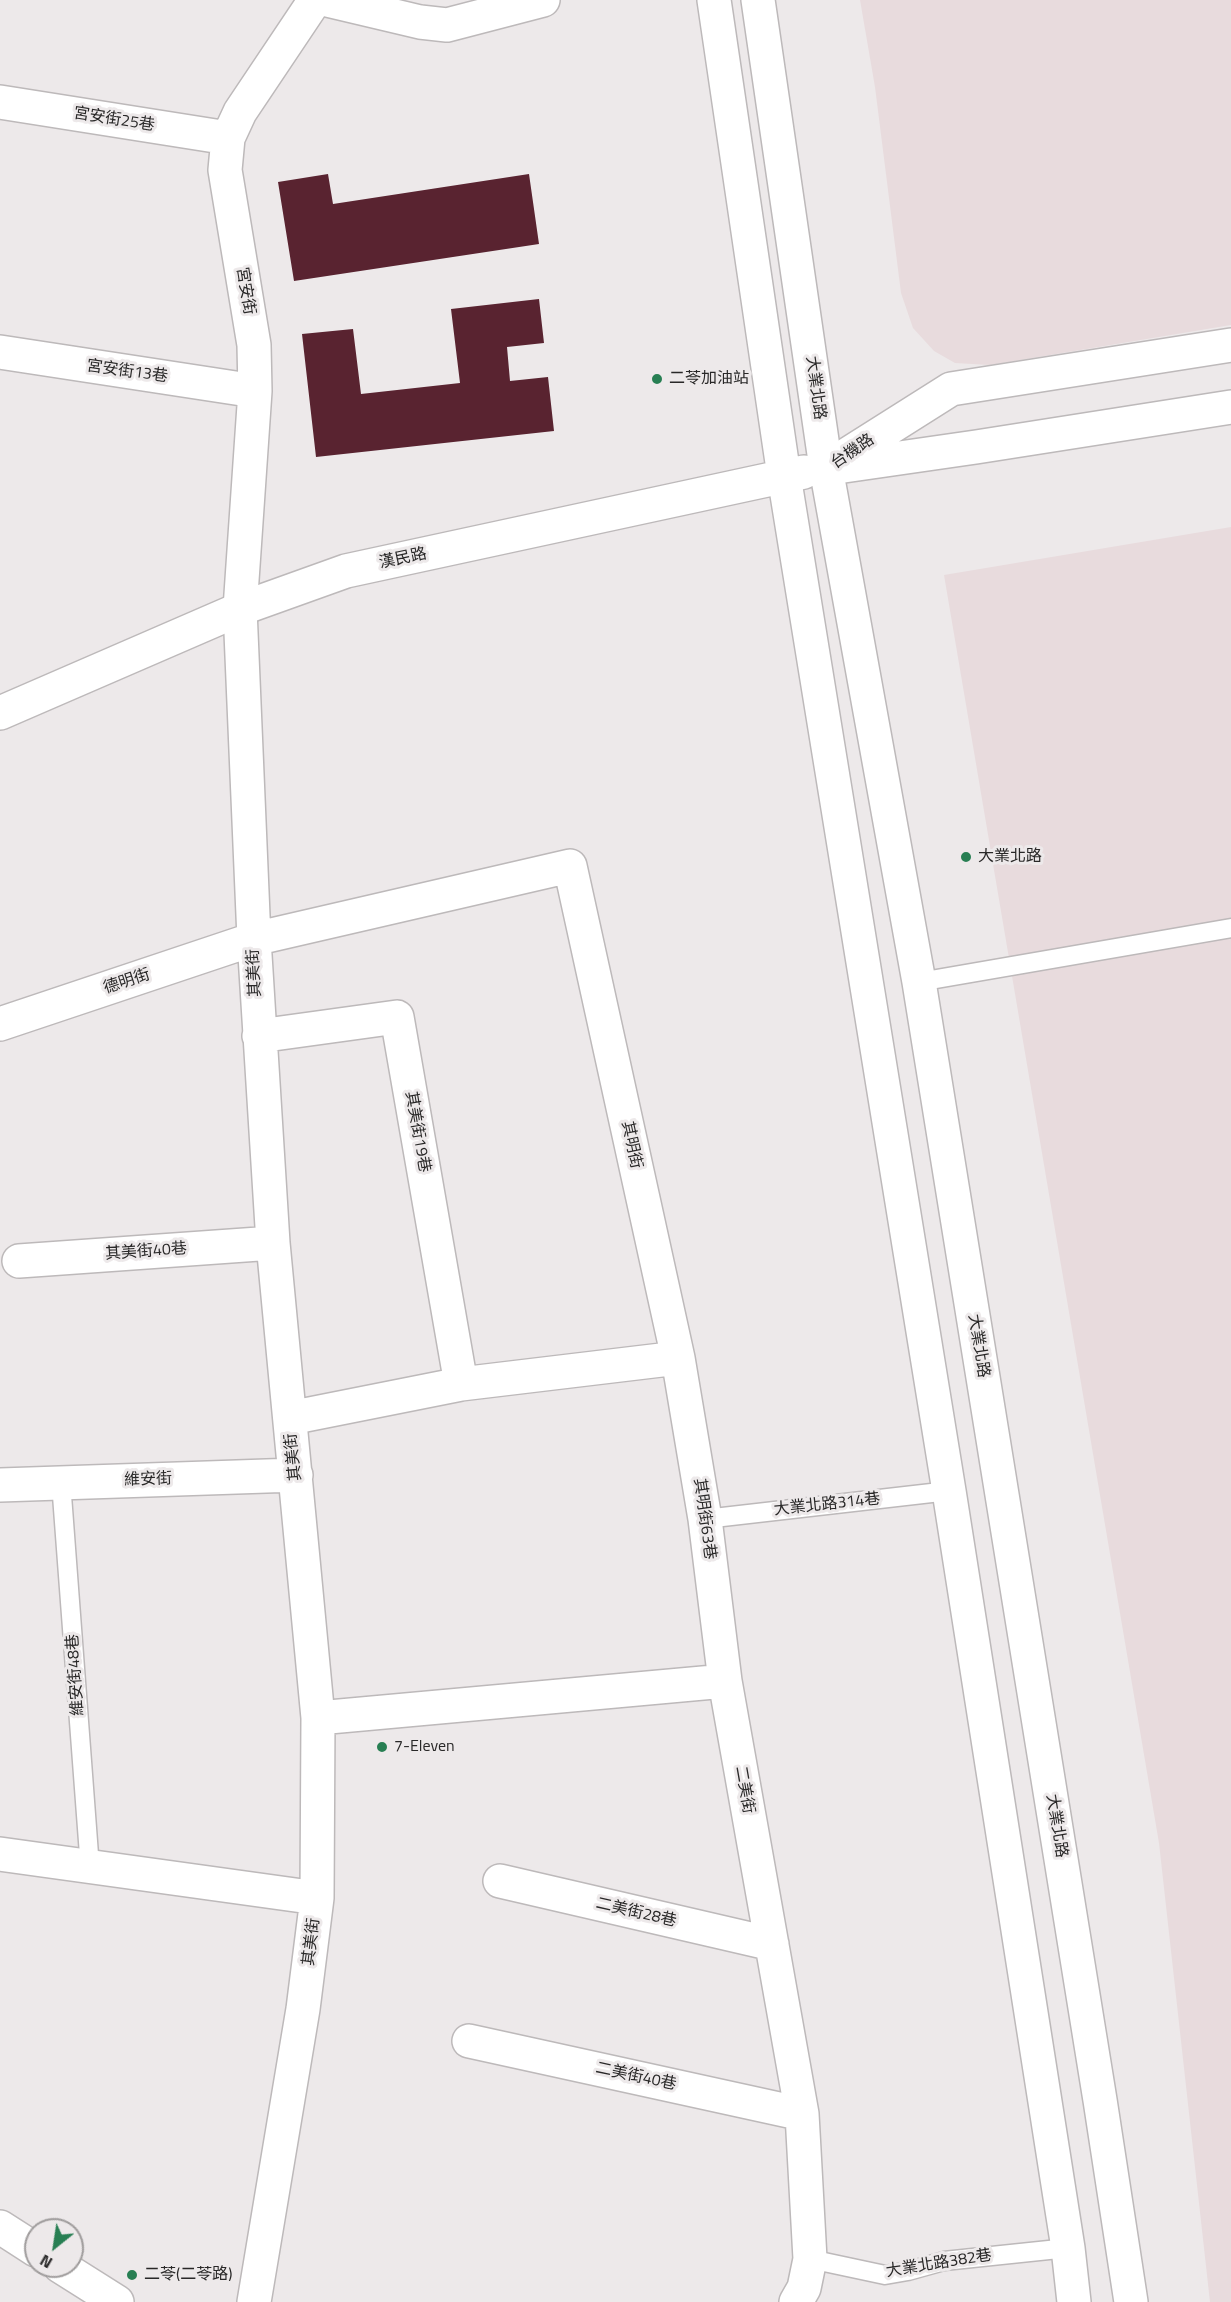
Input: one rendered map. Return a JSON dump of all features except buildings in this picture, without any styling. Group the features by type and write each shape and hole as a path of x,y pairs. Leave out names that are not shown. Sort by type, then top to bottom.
{"street":[{"name":"宮安街","path":"240,609 255,391 254,345 225,170 228,138 240,112 315,0"},
{"path":"327,0 420,22 447,25 543,0"},
{"path":"714,0 784,476 949,1491 1068,2248 1074,2302"},
{"name":"大業北路","path":"758,0 826,468 919,982 1131,2302"},
{"name":"宮安街25巷","path":"0,102 228,138"},
{"name":"台機路","path":"826,468 951,389 1231,345"},
{"name":"宮安街13巷","path":"0,352 255,391"},
{"name":"台機路","path":"826,468 1231,407"},
{"name":"漢民路","path":"0,713 240,609 346,571 826,468"},
{"name":"其美街","path":"240,609 259,1036 273,1243 318,1718 317,1898 303,2009 254,2302"},
{"name":"其明街","path":"254,939 570,866 678,1358"},
{"name":"德明街","path":"0,1024 254,939"},
{"name":"其美街19巷","path":"259,1036 397,1017 461,1384"},
{"name":"其美街40巷","path":"19,1261 273,1243"},
{"path":"290,1418 461,1384 678,1358"},
{"name":"其明街63巷","path":"678,1358 705,1519 725,1681"},
{"name":"維安街","path":"0,1485 296,1475"},
{"path":"318,1718 725,1681"},
{"name":"二美街","path":"725,1681 802,2114 810,2259 804,2288 796,2302"},
{"path":"0,1854 317,1898"},
{"name":"二美街28巷","path":"500,1881 772,1944"},
{"name":"二美街40巷","path":"469,2041 802,2114"},
{"path":"0,2228 24,2243"},
{"path":"79,2278 117,2302"}],"lane":[{"path":"919,982 1231,928"},
{"name":"維安街48巷","path":"61,1482 90,1868"},
{"name":"大業北路314巷","path":"705,1519 949,1491"},
{"name":"大業北路382巷","path":"810,2259 885,2275 944,2261 1068,2248"}],"shaded area":[{"path":"860,0 1231,0 1231,325 990,365 955,363 934,351 913,328 901,293 875,87"},
{"path":"1231,527 1231,2302 1210,2302 1159,1843 944,575"}],"place":[{"name":"二苓加油站","path":"657,379"},
{"name":"大業北路","path":"966,857"},
{"name":"7-Eleven","path":"382,1747"},
{"name":"二苓(二苓路)","path":"132,2275"}]}
